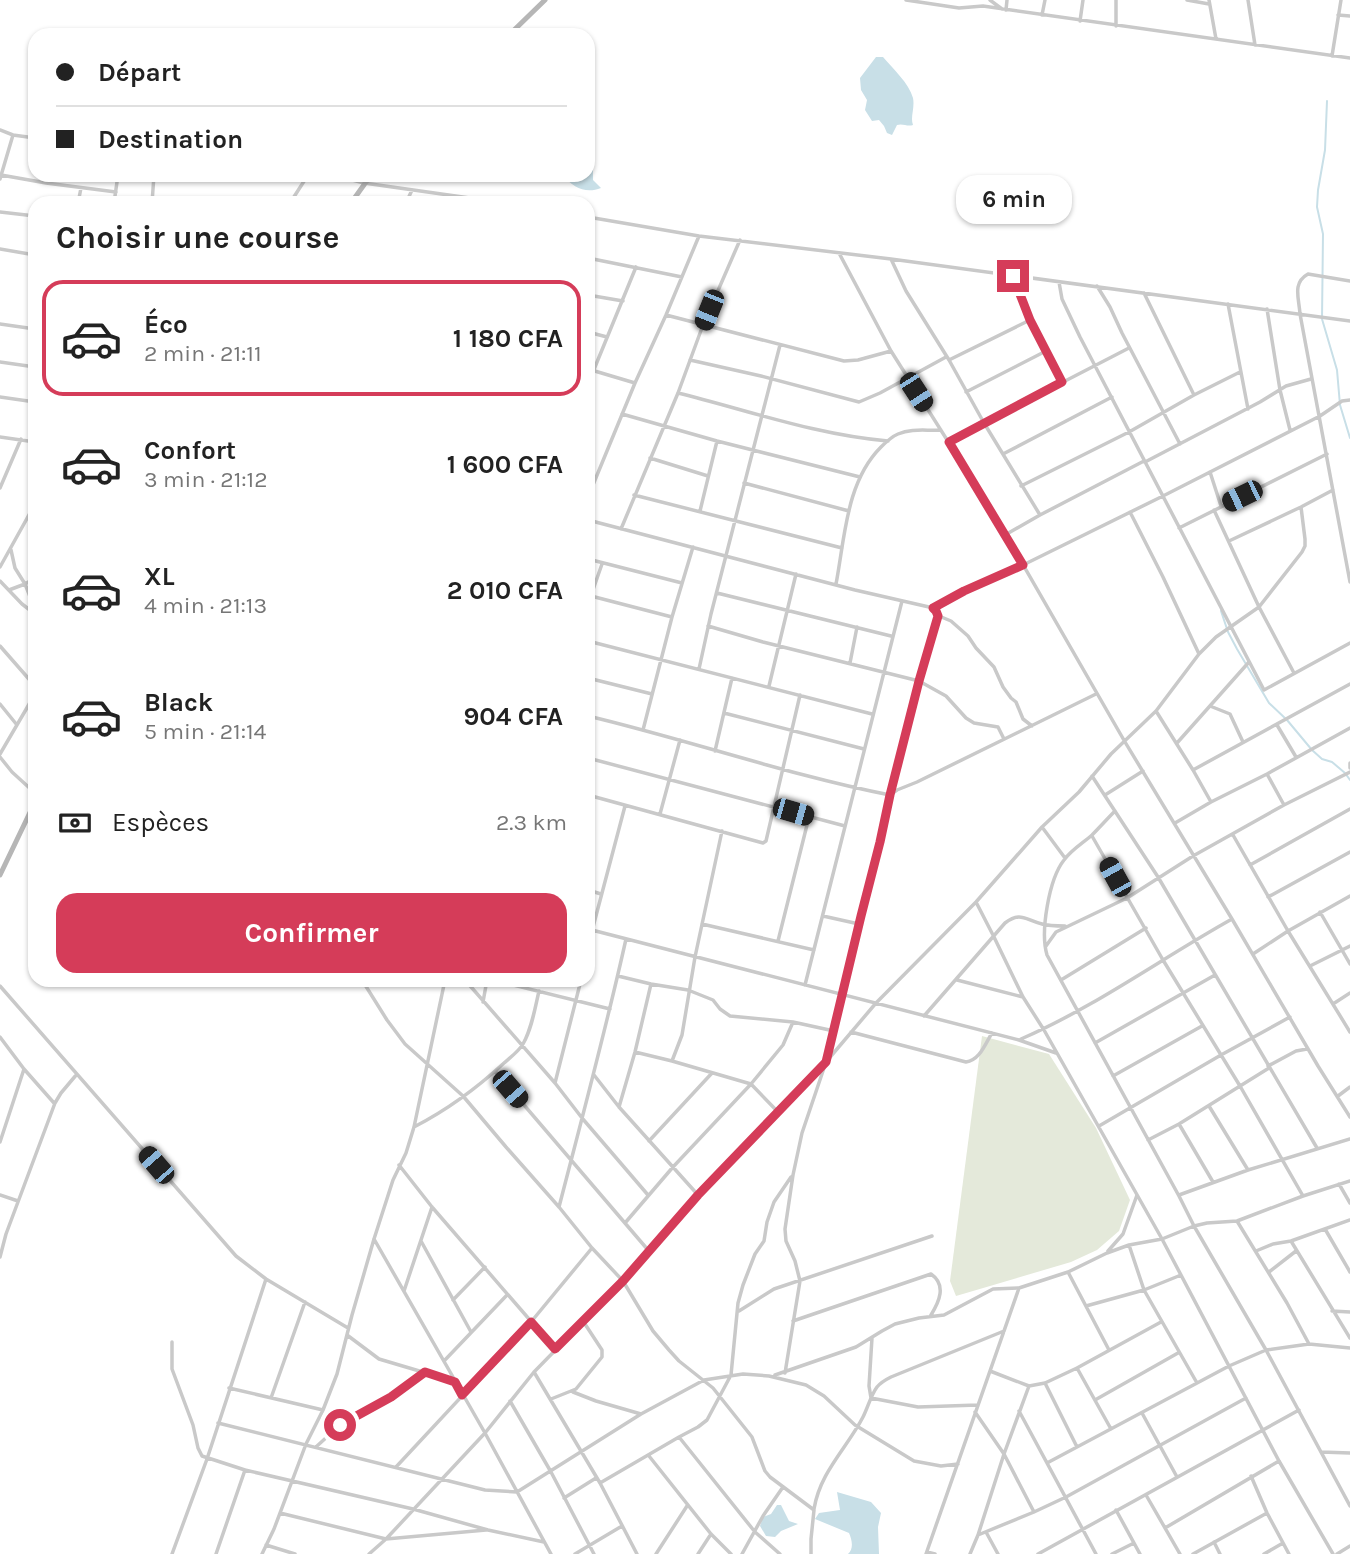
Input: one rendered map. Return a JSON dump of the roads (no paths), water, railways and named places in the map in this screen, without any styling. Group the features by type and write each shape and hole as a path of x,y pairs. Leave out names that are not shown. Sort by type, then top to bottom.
{"street":[{"path":"516,28 545,0"},
{"path":"955,0 958,8"},
{"path":"989,0 1005,10"},
{"path":"1005,10 1007,0"},
{"path":"1042,16 1045,0"},
{"path":"1080,21 1083,0"},
{"path":"1115,0 1116,26"},
{"path":"1186,0 1209,2 1217,40"},
{"path":"1248,0 1255,45"},
{"path":"1332,56 1341,0"},
{"path":"909,1 958,8 983,6 1350,58"},
{"path":"1338,15 1350,16"},
{"path":"0,130 28,137"},
{"path":"13,135 1,177 28,181"},
{"path":"37,182 116,192"},
{"path":"115,196 117,182"},
{"path":"360,182 453,196"},
{"path":"356,196 364,183"},
{"path":"79,196 81,188"},
{"path":"409,196 412,190"},
{"path":"0,212 28,215"},
{"path":"595,218 699,236 1350,321"},
{"path":"595,474 699,236"},
{"path":"621,529 740,240"},
{"path":"0,250 28,254"},
{"path":"839,253 891,351 1006,534 1096,694 1350,1117"},
{"path":"595,259 683,277"},
{"path":"891,259 906,290 1040,515"},
{"path":"595,362 636,267"},
{"path":"1350,281 1308,274 1298,283 1297,288 1350,582"},
{"path":"1013,276 1030,320 1062,382"},
{"path":"1059,282 1062,299 1264,690 1350,643"},
{"path":"1097,286 1180,444"},
{"path":"1144,292 1194,395"},
{"path":"595,296 623,300"},
{"path":"1228,304 1248,409"},
{"path":"1267,309 1280,390 1290,430"},
{"path":"666,315 846,361 866,359 891,351"},
{"path":"690,360 859,402 1030,320"},
{"path":"0,324 28,328"},
{"path":"595,334 607,337"},
{"path":"699,669 780,345"},
{"path":"949,442 1129,348"},
{"path":"966,392 1046,351"},
{"path":"0,362 28,366"},
{"path":"595,371 635,383"},
{"path":"1021,486 1240,372"},
{"path":"1006,534 1280,390 1312,379"},
{"path":"678,393 762,416 860,438 888,441"},
{"path":"0,397 28,401"},
{"path":"1003,454 1112,397"},
{"path":"933,608 1163,496 1320,416 1342,401 1350,400"},
{"path":"622,414 860,477"},
{"path":"836,584 849,511 860,477 870,460 897,435 908,431 941,430"},
{"path":"0,437 28,440"},
{"path":"0,488 21,439"},
{"path":"700,511 718,441"},
{"path":"1179,528 1327,454"},
{"path":"650,458 708,476"},
{"path":"1210,472 1221,506"},
{"path":"744,483 849,511"},
{"path":"1229,541 1333,490"},
{"path":"634,495 842,548"},
{"path":"369,1554 485,1433 534,1372 623,1281 698,1195 826,1062 876,1003 1156,711 1199,654 1216,637 1259,607 1305,546 1301,507"},
{"path":"1214,510 1259,607 1294,673"},
{"path":"1130,512 1199,654"},
{"path":"0,567 2,559 11,550 28,517"},
{"path":"595,522 933,608 938,616 890,795 826,1062 803,1133 793,1175 784,1234 800,1281 785,1373"},
{"path":"643,730 693,547"},
{"path":"11,550 15,568 28,592"},
{"path":"595,562 682,583"},
{"path":"595,584 602,564"},
{"path":"769,687 796,575"},
{"path":"0,581 28,609"},
{"path":"9,590 28,582"},
{"path":"717,593 892,637"},
{"path":"595,597 672,617"},
{"path":"805,985 902,601"},
{"path":"938,616 951,621 968,636 994,667 1003,687 1016,702 1023,719 1032,726"},
{"path":"708,626 919,681 946,696 974,723 998,727 1004,739"},
{"path":"849,664 858,627"},
{"path":"595,642 872,714"},
{"path":"0,646 28,678"},
{"path":"1177,743 1249,662"},
{"path":"715,751 732,678"},
{"path":"595,680 652,694"},
{"path":"1193,770 1350,684"},
{"path":"595,718 782,769 890,795 1096,694"},
{"path":"595,797 763,843 766,841 800,695"},
{"path":"0,704 17,724"},
{"path":"28,706 0,756 28,787"},
{"path":"1210,706 1230,713 1244,742"},
{"path":"1156,711 1211,802"},
{"path":"724,713 864,749"},
{"path":"1276,725 1296,757"},
{"path":"1175,823 1350,728"},
{"path":"660,814 680,740"},
{"path":"595,760 845,826"},
{"path":"1045,948 1052,936 1067,926 1127,898 1193,856 1350,768"},
{"path":"1105,795 1143,771"},
{"path":"1267,774 1284,805"},
{"path":"1092,776 1158,877 1317,1148"},
{"path":"595,914 625,805"},
{"path":"1250,865 1350,809"},
{"path":"1115,811 1065,858 1058,869 1051,891 1045,948 1194,1226 1266,1350 1350,1506"},
{"path":"0,875 28,817"},
{"path":"778,942 809,817"},
{"path":"1042,827 1065,858"},
{"path":"672,1061 681,1039 688,990 722,831"},
{"path":"1092,835 1303,1196"},
{"path":"1232,835 1350,1032"},
{"path":"1268,897 1350,852"},
{"path":"595,892 601,894"},
{"path":"1253,954 1350,896"},
{"path":"975,902 1023,997 1162,1239 1279,1461 1335,1554 1350,1546"},
{"path":"1320,912 1350,964"},
{"path":"822,915 859,924"},
{"path":"924,1016 1004,923 1013,917 1023,917 1046,925 1067,926"},
{"path":"1019,1040 1078,1011 1232,919"},
{"path":"702,924 814,950"},
{"path":"1061,981 1146,928"},
{"path":"595,931 1019,1040 1056,1054"},
{"path":"559,1207 626,939"},
{"path":"1311,966 1350,946"},
{"path":"1095,1043 1216,975"},
{"path":"618,976 688,990 713,1000 730,1016 793,1022 834,1031"},
{"path":"957,980 1023,997"},
{"path":"619,1107 651,984"},
{"path":"0,986 236,1256 266,1279 348,1328"},
{"path":"366,987 405,1044 463,1096 623,1281 653,1331 669,1350 720,1396 752,1437 765,1471 814,1510"},
{"path":"262,1554 306,1444 332,1388 374,1239 414,1128 444,987"},
{"path":"471,987 648,1195"},
{"path":"483,1002 486,987"},
{"path":"522,987 610,1009"},
{"path":"555,1083 579,987"},
{"path":"414,1128 463,1096 522,1047 539,991"},
{"path":"1333,1004 1350,993"},
{"path":"1099,1126 1290,1017"},
{"path":"625,1223 751,1084 783,1045 793,1022"},
{"path":"1113,1076 1202,1026"},
{"path":"851,1032 965,1062 976,1058 992,1033"},
{"path":"0,1037 55,1103"},
{"path":"1148,1140 1179,1124 1296,1051 1307,1049"},
{"path":"635,1052 751,1084 778,1112"},
{"path":"0,1142 24,1069"},
{"path":"495,1072 648,1250"},
{"path":"649,1141 712,1073"},
{"path":"0,1256 55,1103 77,1074"},
{"path":"594,1075 698,1195"},
{"path":"1338,1096 1350,1087"},
{"path":"1209,1105 1248,1170"},
{"path":"1179,1124 1213,1182"},
{"path":"1179,1196 1248,1170 1350,1139"},
{"path":"399,1165 555,1349"},
{"path":"600,1483 705,1423 731,1375 743,1285 755,1254 764,1241 771,1208 793,1175"},
{"path":"769,1376 785,1373 856,1347 895,1324 944,1315 993,1289 1019,1288 1068,1272 1129,1245 1162,1239 1194,1226 1237,1220 1350,1181"},
{"path":"1339,1184 1350,1203"},
{"path":"0,1195 18,1202"},
{"path":"1107,1253 1123,1234 1137,1195"},
{"path":"404,1291 432,1207"},
{"path":"1237,1220 1309,1344"},
{"path":"1256,1251 1350,1220"},
{"path":"1325,1229 1350,1272"},
{"path":"0,1232 6,1234"},
{"path":"738,1311 774,1289 932,1236"},
{"path":"374,1239 551,1554"},
{"path":"421,1241 471,1332"},
{"path":"1290,1241 1350,1338"},
{"path":"1129,1245 1144,1290 1197,1383"},
{"path":"396,1467 531,1322 592,1248"},
{"path":"1269,1272 1296,1251"},
{"path":"453,1300 485,1267"},
{"path":"1068,1272 1109,1350"},
{"path":"793,1321 931,1274 936,1276 940,1287 938,1303 930,1317"},
{"path":"1086,1306 1144,1290 1181,1275"},
{"path":"172,1554 207,1459 266,1279"},
{"path":"936,1554 927,1553 1019,1288"},
{"path":"444,1361 507,1295"},
{"path":"271,1398 305,1302"},
{"path":"1332,1311 1350,1312"},
{"path":"551,1399 573,1392 602,1357 603,1353 583,1321"},
{"path":"990,1371 1029,1386 1045,1383 1161,1322"},
{"path":"811,1554 817,1494 832,1463 857,1427 877,1387 884,1380 1004,1331"},
{"path":"346,1335 379,1359 455,1382"},
{"path":"871,1398 869,1386 872,1338"},
{"path":"172,1342 174,1379 193,1425 199,1452 207,1459 544,1542"},
{"path":"1047,1462 1229,1366 1266,1350 1309,1344 1350,1348"},
{"path":"1095,1399 1178,1353"},
{"path":"1077,1368 1111,1429"},
{"path":"316,1447 340,1425 391,1397 425,1372"},
{"path":"534,1372 600,1483 637,1554"},
{"path":"218,1423 485,1490 517,1492 641,1414 704,1380 743,1374 769,1376 806,1385 824,1396 857,1427 914,1461 941,1466 958,1464"},
{"path":"1045,1383 1077,1447"},
{"path":"970,1554 1029,1386"},
{"path":"229,1388 323,1410"},
{"path":"573,1392 641,1414"},
{"path":"871,1398 918,1407 978,1405"},
{"path":"978,1535 1066,1497 1246,1398"},
{"path":"510,1401 594,1554"},
{"path":"1038,1554 1298,1410"},
{"path":"1019,1411 1096,1554"},
{"path":"975,1412 1004,1454 1034,1512"},
{"path":"1142,1413 1177,1477"},
{"path":"679,1437 755,1532 780,1554"},
{"path":"1321,1452 1350,1453"},
{"path":"649,1456 711,1534 731,1554"},
{"path":"1165,1528 1279,1461"},
{"path":"216,1554 245,1470"},
{"path":"1251,1476 1289,1554"},
{"path":"564,1497 596,1478"},
{"path":"742,1554 783,1487"},
{"path":"1146,1494 1180,1554"},
{"path":"656,1554 687,1505"},
{"path":"1116,1510 1140,1554"},
{"path":"280,1513 386,1539 488,1530"},
{"path":"1193,1554 1267,1513"},
{"path":"575,1554 622,1526"},
{"path":"986,1532 998,1554"},
{"path":"698,1554 711,1534"},
{"path":"1214,1542 1220,1554"},
{"path":"1112,1554 1134,1543"},
{"path":"1264,1554 1283,1543"},
{"path":"266,1545 295,1554"}],"water":[{"path":"876,57 883,57 904,82 913,98 913,125 897,125 892,135 887,133 879,120 872,121 865,110 867,100 861,90 860,78"},
{"path":"595,182 601,188 580,189 571,183"},
{"path":"837,1492 871,1502 881,1513 878,1527 879,1554 848,1554 852,1547 849,1533 815,1519 819,1513 840,1510"},
{"path":"777,1505 781,1505 789,1521 798,1524 781,1531 775,1537 766,1536 760,1526 763,1517 771,1514"}],"waterway":[{"path":"1327,101 1325,150 1317,207 1323,234 1322,319 1337,370 1340,405 1350,438"},
{"path":"1221,611 1228,632 1269,703 1312,750 1322,759 1332,762 1350,780"}]}
